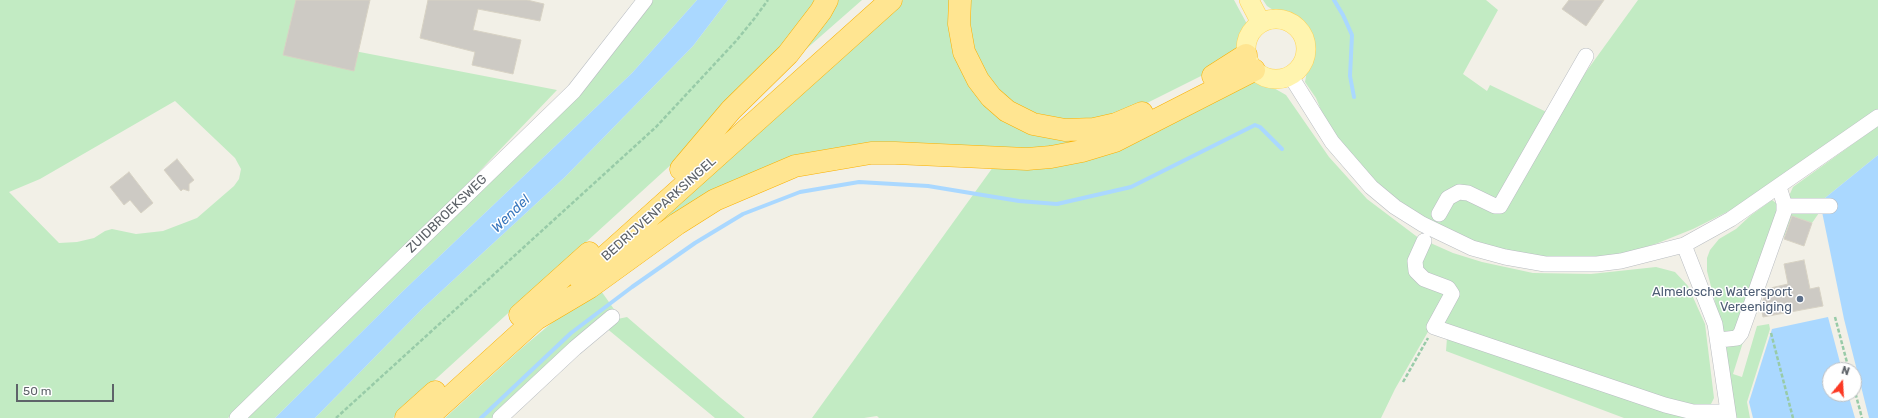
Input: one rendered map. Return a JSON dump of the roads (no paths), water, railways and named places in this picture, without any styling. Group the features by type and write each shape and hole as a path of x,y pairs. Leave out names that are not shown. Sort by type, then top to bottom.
{"highway":[{"path":"681,169 731,110 788,54 821,11 827,0"},
{"name":"BEDRIJVENPARKSINGEL","path":"406,418 868,0"},
{"name":"BEDRIJVENPARKSINGEL","path":"426,418 891,0"},
{"path":"960,0 959,24 964,52 978,80 991,97 1007,111 1033,124 1065,130 1094,130 1116,124 1134,117 1192,88 1250,63"},
{"path":"536,319 590,287 677,224 715,200 795,166 871,153 896,152 1027,159 1051,157 1082,151 1122,138 1250,63"}],"main road":[{"path":"1249,0 1261,23"},
{"path":"1270,20 1285,21 1294,26 1302,36 1305,48 1304,58 1298,68 1290,75 1282,78 1263,76 1250,63 1248,39 1253,30 1261,23 1270,20"}],"street":[{"name":"ZUIDBROEKSWEG","path":"237,418 574,91 645,0"},
{"path":"1439,214 1448,198 1459,192 1468,194 1495,206 1500,206 1586,56"},
{"path":"1290,75 1332,142 1371,187 1395,206 1422,224 1472,248 1505,257 1545,264 1570,265 1621,261 1684,245 1731,219 1878,117"},
{"path":"1719,340 1737,338 1741,333 1785,206 1779,186"},
{"path":"1785,206 1830,206"},
{"path":"1424,241 1415,261 1416,272 1424,279 1448,288 1452,294 1434,327 1665,405 1693,412 1728,415 1719,340 1706,297 1684,245"},
{"path":"500,418 575,348 612,317"}],"water":[{"name":"Wendel","path":"697,0 728,0 693,46 565,177 423,308 315,418 275,418 403,291 632,73"},
{"path":"1878,155 1878,418 1869,418 1862,390 1862,362 1855,362 1844,319 1820,202"},
{"path":"1828,317 1840,362 1822,362 1822,402 1850,402 1855,418 1753,418 1749,402 1772,329"}],"waterway":[{"path":"1334,0 1352,35 1350,76 1354,97"},
{"path":"481,418 571,333 632,287 695,243 743,214 800,192 859,182 928,186 1019,201 1057,204 1131,187 1255,125 1260,127 1282,149"}],"place":[{"name":"Almelosche Watersport Vereeniging","path":"1800,299"}]}
